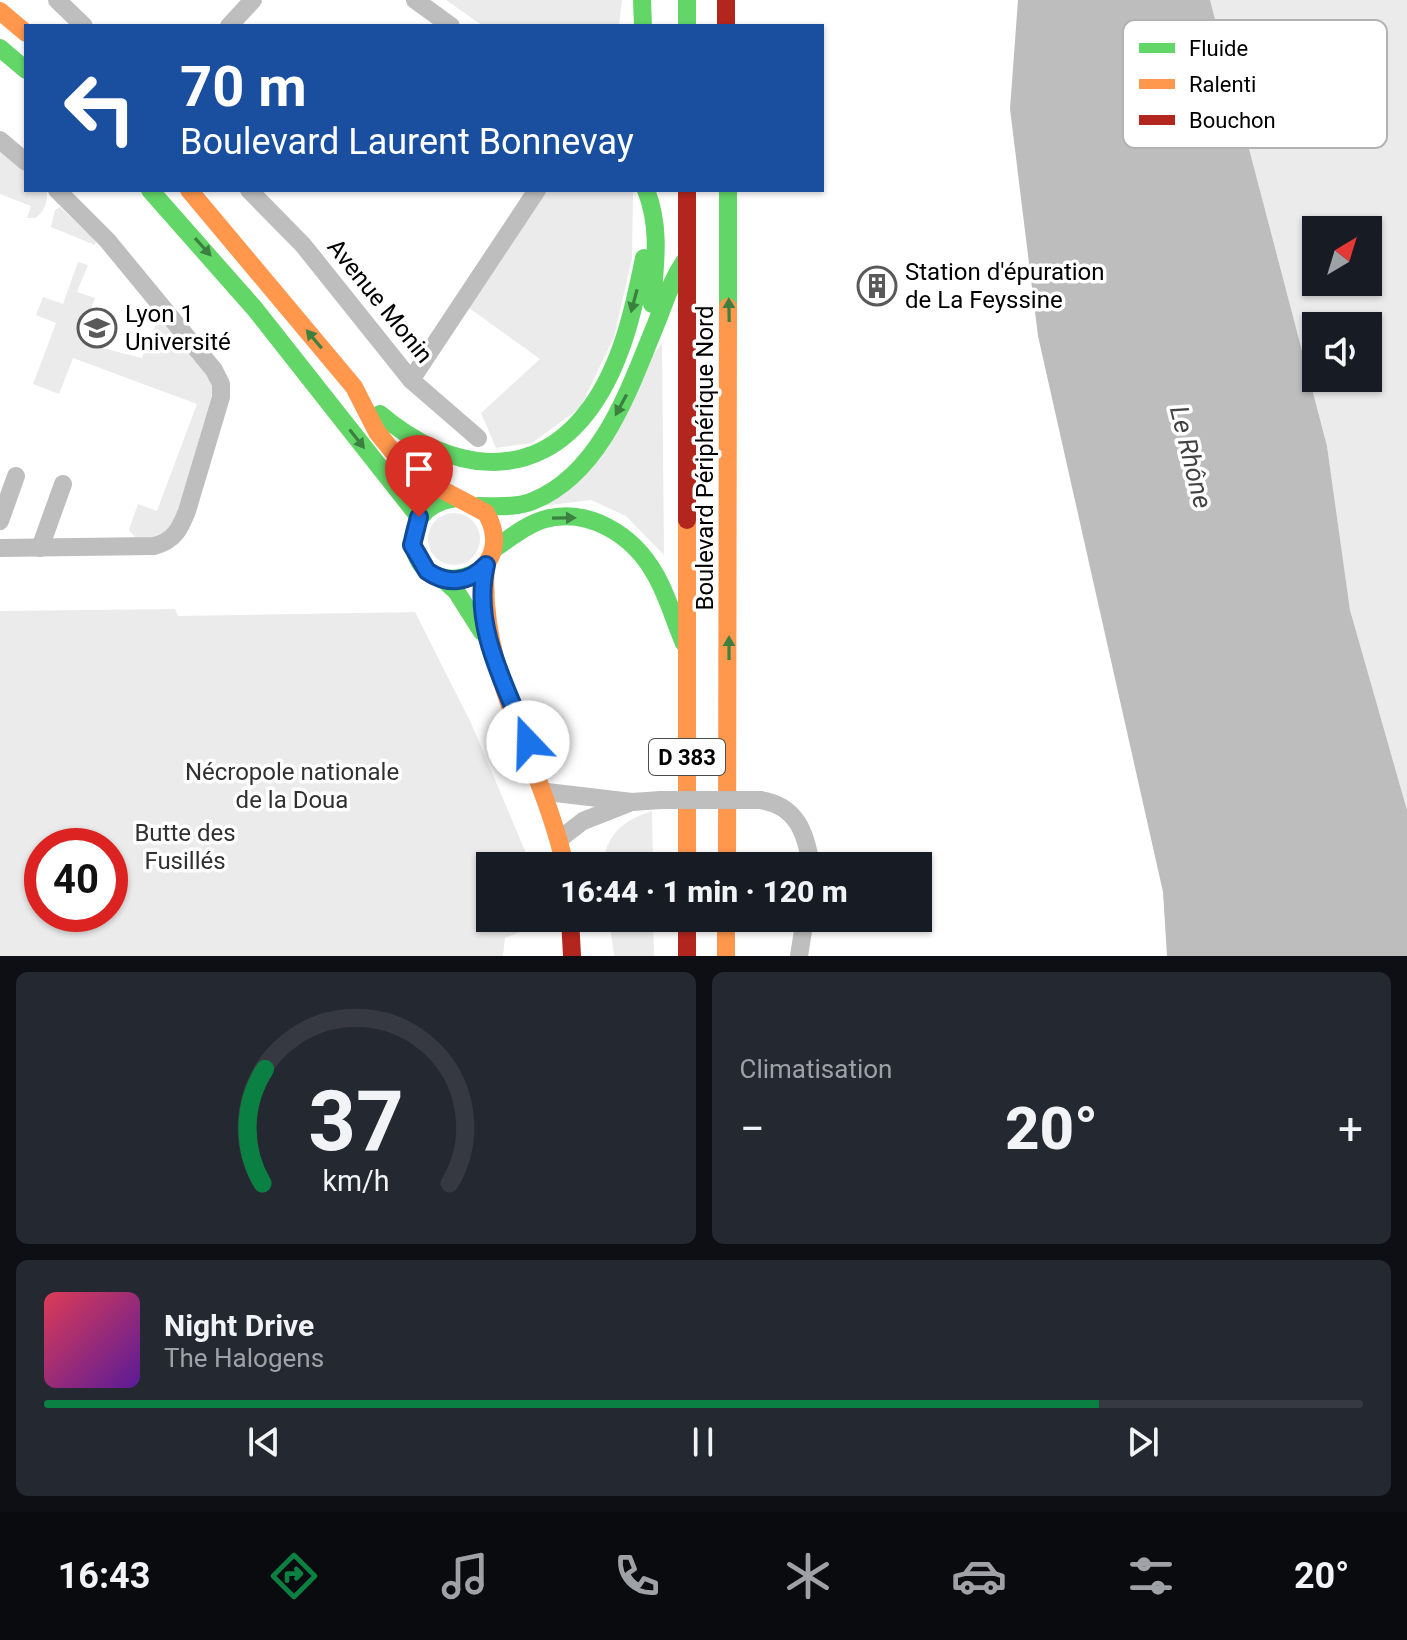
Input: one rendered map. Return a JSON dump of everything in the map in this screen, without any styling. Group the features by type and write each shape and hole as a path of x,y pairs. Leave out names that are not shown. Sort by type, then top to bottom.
{"main road":[{"path":"687,0 687,24"},
{"path":"726,0 726,24"},
{"path":"0,11 24,31"},
{"path":"0,48 24,68"},
{"path":"152,192 255,309 419,517"},
{"path":"191,192 354,387 402,435 435,454 460,462 495,464 546,449 567,434 591,407 628,325 644,258 646,193"},
{"name":"Boulevard Périphérique Nord","path":"687,192 687,649"},
{"name":"Boulevard Périphérique Nord","path":"727,852 728,192"},
{"path":"643,352 657,252 655,213 646,193"},
{"path":"354,387 364,415 379,438 412,472 457,498 478,506 525,503 552,491 568,479 596,446 618,411 660,315 667,286 687,258"},
{"path":"457,498 435,502 419,517 412,535 415,555 427,571 456,591 488,641 547,792 563,852"},
{"path":"478,506 493,525 490,557 481,593 488,641"},
{"path":"444,580 464,580 541,520 556,517 588,519 617,531 649,564 687,649"},
{"name":"D 383","path":"687,649 687,852"},
{"path":"571,932 572,956"},
{"path":"687,932 687,956"},
{"path":"726,932 726,956"}],"street":[{"path":"57,0 82,24"},
{"path":"231,24 253,0"},
{"path":"415,0 448,24"},
{"path":"0,140 24,160"},
{"path":"0,548 154,546 169,540 180,528 187,511 222,391 214,370 160,303 107,240 59,192"},
{"name":"Avenue Monin","path":"251,192 303,245 411,380 478,438"},
{"path":"411,380 536,192"},
{"path":"0,521 16,476"},
{"path":"40,548 63,484"},
{"path":"547,792 632,802 776,802 794,814 808,852"},
{"path":"561,838 583,821 632,802"},
{"path":"799,956 803,932"}],"green space":[{"path":"446,0 622,0 619,24 480,24"},
{"path":"1210,0 1407,0 1407,810 1350,610 1327,446 1313,392 1382,392 1382,312 1302,312 1302,351 1249,148 1387,148 1387,20 1215,20"},
{"path":"0,149 24,170 24,192 46,192 47,198 41,213 35,218 27,218 31,206 0,194"},
{"path":"545,192 633,192 632,259 614,337 580,408 532,443 496,448 481,413 540,359 469,308"},
{"path":"60,207 96,241 95,245 51,227 55,210"},
{"path":"78,262 88,265 77,292 95,298 81,336 102,348 142,358 161,312 207,371 213,391 175,523 157,539 137,539 129,530 138,504 157,511 197,404 73,358 59,394 33,384 56,323 36,315 43,297 63,304"},
{"path":"662,343 664,555 626,516 591,500 541,506"},
{"path":"454,513 472,521 480,539 472,557 454,565 436,557 428,539 436,521"},
{"name":"Nécropole nationale de la Doua","path":"175,609 178,616 415,612 471,723 525,852 476,852 476,932 520,932 505,938 503,956 0,956 0,611"},
{"path":"652,811 653,852 606,852 612,837 633,819"},
{"path":"611,932 653,932 654,956 614,956"}],"water":[{"name":"Le Rhône","path":"1018,0 1210,0 1215,20 1123,20 1123,148 1249,148 1302,351 1302,392 1313,392 1327,446 1350,610 1407,810 1407,956 1167,956 1163,892 1038,336 1010,109"}],"traffic: fast":[{"path":"642,0 643,24"},
{"path":"687,0 687,24"},
{"path":"0,48 24,68"},
{"path":"152,192 255,309 419,517"},
{"path":"647,192 655,232 652,304"},
{"path":"728,192 728,307"},
{"path":"380,414 433,448 461,458 489,462 517,459 543,450 568,433 591,407 611,373 625,335 644,258"},
{"path":"478,506 513,506 533,501 557,488 578,470 611,426 684,262"},
{"path":"457,498 434,505 420,517 414,533 415,550 422,565 435,575 453,579 475,573"},
{"path":"494,549 542,520 576,517 608,527 635,547 646,560 664,591 684,643"},
{"path":"444,580 456,591 482,632"}],"traffic: slow":[{"path":"0,11 24,31"},
{"path":"191,192 354,387 377,432 398,458 424,480 486,513 493,530 494,546 488,561 475,573"},
{"path":"727,852 728,307"},
{"path":"687,520 687,852"},
{"path":"486,565 486,604 491,642 501,680 561,852"},
{"path":"726,932 726,956"}],"traffic: jam":[{"path":"726,0 726,24"},
{"path":"687,192 687,520"},
{"path":"571,932 572,956"},
{"path":"687,932 687,956"}],"place":[{"name":"Station d'épuration de La Feyssine","path":"877,286"},
{"name":"Lyon 1 Université","path":"97,328"}],"route":[{"path":"419,517 414,526 412,545 420,564 427,571 444,580 464,580 480,572 486,565 481,593 488,641 528,742"}],"park label":[{"name":"Butte des Fusillés","path":"185,847"}]}
